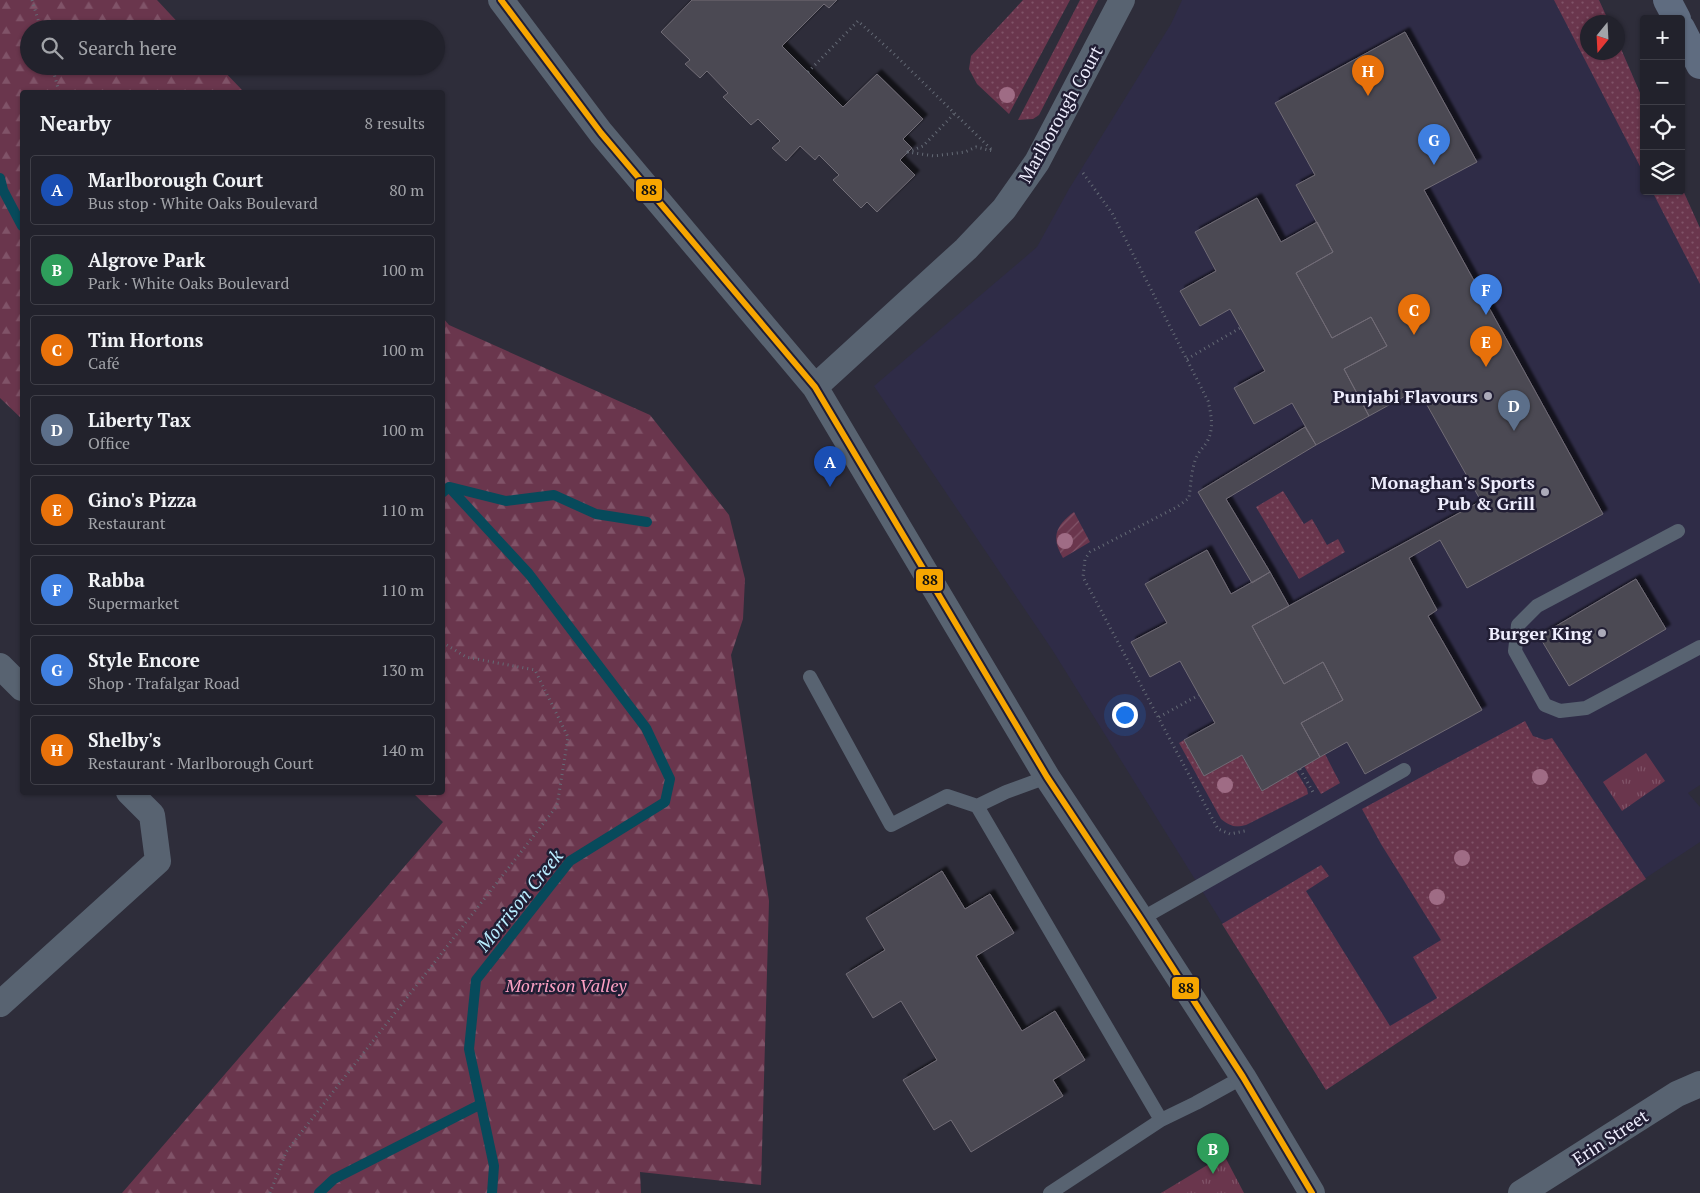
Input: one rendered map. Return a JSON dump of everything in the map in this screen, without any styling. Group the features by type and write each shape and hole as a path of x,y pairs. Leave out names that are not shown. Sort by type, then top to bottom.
{"main road":[{"path":"1667,0 1675,15"},
{"path":"1685,36 1700,65"}],"street":[{"path":"501,0 601,132 815,387 1047,777 1243,1077 1312,1193"},
{"name":"Marlborough Court","path":"815,387 966,249 1004,209 1037,162 1122,0"},
{"path":"0,666 20,686"},
{"path":"0,1004 158,861 152,815 133,795"},
{"name":"Erin Street","path":"1522,1193 1677,1094 1700,1084"}],"lane":[{"path":"1678,531 1537,606 1518,625 1515,651 1544,705 1560,711 1586,708 1700,647"},
{"path":"810,676 891,825 947,796 978,806 1161,1120"},
{"path":"1141,919 1404,770"},
{"path":"978,806 1006,792 1047,777"},
{"path":"1050,1193 1161,1120 1196,1104 1243,1077"}],"path":[{"path":"32,0 38,20"},
{"path":"808,72 858,22 893,53 994,151 976,147 965,152 934,156 908,152 923,146 954,114"},
{"path":"54,75 58,90"},
{"path":"1083,173 1112,213 1208,401 1212,416 1208,440 1198,454 1193,467 1189,498 1177,507 1090,552 1085,559 1084,577 1218,829 1230,834 1243,832 1251,828"},
{"path":"1187,360 1240,328"},
{"path":"270,1193 286,1152 557,806 568,736 535,670 466,657 445,644"},
{"path":"1159,717 1199,695"},
{"path":"1300,769 1315,794 1307,799"}],"shaded area":[{"path":"1182,0 1599,0 1606,15 1580,15 1580,60 1625,60 1625,58 1640,93 1640,195 1685,195 1700,228 1700,785 1688,793 1700,807 1700,842 1326,1090 1053,651 874,386 1037,247 1069,189 1171,24"}],"green space":[{"path":"0,0 157,0 176,20 20,20 20,75 228,75 242,90 20,90 20,417 0,398"},
{"path":"1023,0 1070,0 1009,114 977,84 969,69 971,56"},
{"path":"1080,0 1098,0 1039,115 1033,119 1018,120"},
{"path":"1554,0 1599,0 1606,15 1580,15 1580,50"},
{"path":"1625,58 1640,93 1640,166 1585,60 1625,60"},
{"path":"1654,195 1685,195 1700,228 1700,284"},
{"name":"Morrison Valley","path":"445,320 449,325 650,415 729,515 745,579 743,619 731,655 769,901 761,1185 640,1172 641,1193 122,1193 443,822 415,795 445,795"},
{"path":"1283,491 1304,524 1312,519 1327,545 1338,539 1345,552 1299,579 1256,507"},
{"path":"1074,512 1090,542 1063,558 1057,544 1057,533 1063,522"},
{"path":"1525,721 1533,736 1545,740 1552,738 1646,879 1326,1090 1222,924 1321,865 1329,876 1306,891 1390,1026 1437,998 1413,957 1441,940 1381,844 1362,809"},
{"path":"1184,740 1242,755 1261,790 1296,771 1308,794 1246,825 1230,825 1221,819 1179,743"},
{"path":"1646,753 1665,781 1622,811 1603,782"},
{"path":"1325,754 1340,783 1321,794 1304,766"},
{"path":"1224,1155 1244,1193 1161,1193"}],"building":[{"path":"692,0 837,0 829,8 824,4 782,46 843,107 877,74 923,119 903,139 912,148 900,160 915,175 877,212 867,202 861,208 833,180 839,175 819,155 815,160 800,146 786,161 772,148 780,141 758,119 751,125 723,97 728,93 707,71 700,78 685,64 690,60 661,32"},
{"path":"1405,32 1477,162 1424,190 1603,514 1467,588 1440,540 1409,558 1437,610 1428,616 1482,710 1365,774 1347,742 1320,757 1301,723 1343,700 1323,662 1284,684 1252,626 1481,501 1418,389 1369,416 1344,369 1387,346 1371,317 1332,338 1296,273 1333,252 1296,185 1315,175 1275,103"},
{"path":"1257,198 1281,242 1317,222 1333,252 1296,273 1332,338 1371,317 1387,346 1344,369 1369,416 1316,445 1292,403 1254,424 1234,388 1265,371 1230,309 1200,326 1180,291 1216,271 1195,232"},
{"path":"1305,427 1316,445 1226,499 1270,572 1252,583 1198,492"},
{"path":"1207,550 1231,594 1270,572 1289,606 1252,626 1284,684 1323,662 1343,700 1301,723 1320,757 1262,791 1242,755 1204,776 1184,740 1215,723 1180,661 1150,677 1131,642 1167,623 1145,584"},
{"name":"Burger King","path":"1636,579 1666,629 1569,686 1539,636"},
{"path":"942,871 965,909 990,894 1014,933 976,956 1022,1031 1055,1011 1085,1060 1053,1080 1063,1096 971,1152 951,1120 934,1130 903,1080 937,1060 901,1001 873,1018 846,974 885,950 866,918"}],"waterway":[{"name":"Morrison Creek","path":"0,178 3,190 20,222"},
{"name":"Morrison Creek","path":"445,490 449,487 529,574 646,728 670,779 665,802 570,861 476,980 469,1049 494,1166 492,1193"},
{"path":"450,487 506,501 554,495 596,514 647,522"},
{"path":"319,1193 334,1179 481,1104"}],"transit line":[{"name":"88","path":"501,0 601,133 815,387 1047,777 1243,1077 1312,1193"}],"place":[{"name":"Shelby's","path":"1368,96"},
{"name":"Style Encore","path":"1434,165"},
{"name":"Rabba","path":"1486,315"},
{"name":"Tim Hortons","path":"1414,335"},
{"name":"Gino's Pizza","path":"1486,367"},
{"name":"Punjabi Flavours","path":"1488,396"},
{"name":"Liberty Tax","path":"1514,431"},
{"name":"Marlborough Court","path":"830,487"},
{"name":"Monaghan's Sports Pub & Grill","path":"1545,492"},
{"name":"Burger King","path":"1602,633"},
{"name":"Algrove Park","path":"1213,1174"}]}
